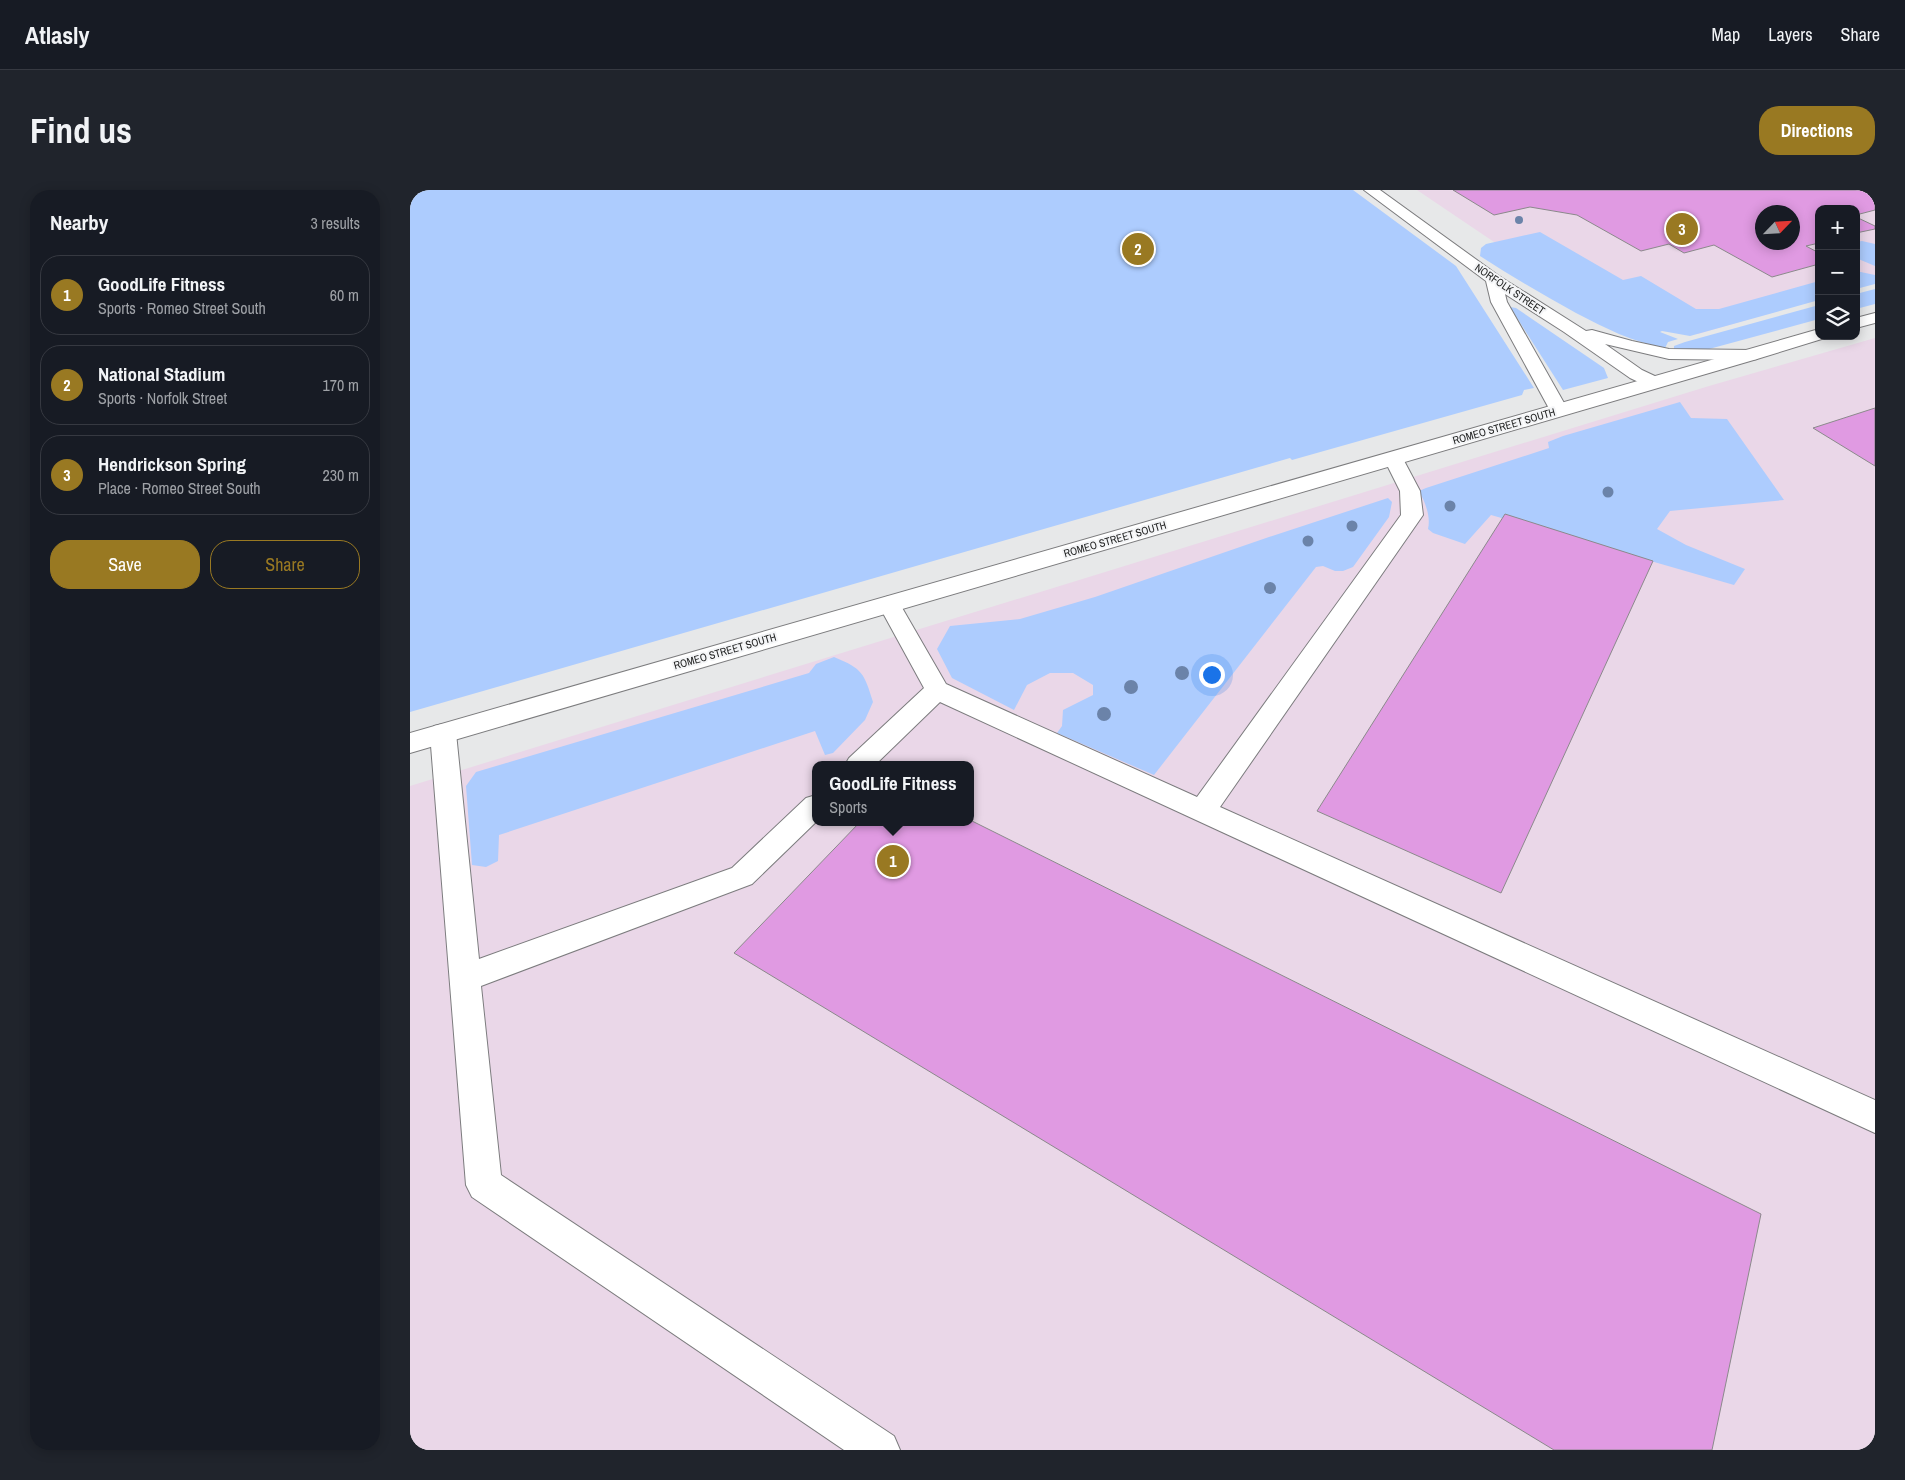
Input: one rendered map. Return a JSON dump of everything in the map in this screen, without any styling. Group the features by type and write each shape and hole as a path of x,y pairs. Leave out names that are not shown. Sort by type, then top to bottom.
{"main road":[{"name":"NORFOLK STREET","path":"1371,190 1493,279 1570,328 1636,374 1653,382"},
{"path":"1493,279 1499,302 1559,410"},
{"path":"1860,322 1875,318"},
{"path":"1570,328 1630,346 1669,354 1751,355"},
{"name":"ROMEO STREET SOUTH","path":"410,743 1394,459 1815,335"},
{"path":"1202,811 1412,515 1410,491 1394,459"},
{"path":"889,604 937,690 1875,1117"},
{"path":"862,761 937,690"},
{"path":"442,733 484,1185 880,1450"},
{"path":"465,978 742,876 812,809"}],"shaded area":[{"path":"410,190 1353,190 1456,266 1534,388 1524,390 1522,395 1292,460 1290,458 410,712"},
{"path":"1417,190 1875,190 1875,283 1860,288 1860,205 1815,205 1815,300 1698,334 1540,273"},
{"path":"1540,232 1623,280 1641,276 1696,309 1719,309 1815,282 1815,301 1690,336 1662,331 1660,332 1678,339 1668,342 1665,348 1619,334 1576,313 1527,285 1480,256 1481,248 1486,244"},
{"path":"1860,241 1875,244 1875,266 1860,260"},
{"path":"1860,272 1875,275 1875,284 1860,288"},
{"path":"1875,289 1875,304 1860,308 1860,293"},
{"path":"1815,306 1815,320 1709,349 1674,349 1674,346"},
{"path":"1510,307 1516,308 1604,368 1608,378 1563,390"},
{"path":"1875,338 1875,1450 410,1450 410,786 1709,386"},
{"path":"1680,402 1691,418 1727,419 1784,500 1670,511 1657,529 1686,545 1745,569 1734,585 1491,515 1465,544 1433,533 1428,529 1428,514 1419,491 1549,448 1548,442 1563,436"},
{"path":"1388,498 1392,502 1389,517 1353,567 1343,571 1335,571 1323,566 1316,567 1154,775 1057,733 1062,726 1063,710 1093,695 1093,685 1073,673 1050,673 1027,685 1014,710 952,678 937,649 950,626 1020,619 1095,597"},
{"path":"834,657 851,665 861,673 873,702 865,720 833,753 825,755 815,731 499,835 498,861 486,867 472,865 466,786 476,772 809,673 816,664"}],"building":[{"path":"1453,190 1875,190 1875,210 1860,214 1860,205 1815,205 1815,244 1806,246 1815,251 1815,265 1772,277 1714,245 1684,253 1669,244 1641,251 1577,215 1530,207 1494,215"},
{"path":"1860,219 1875,226 1875,229 1860,232"},
{"path":"1875,408 1875,466 1813,428"},
{"path":"1505,514 1653,561 1501,893 1317,811"},
{"path":"974,822 1761,1214 1712,1450 1554,1450 734,953 856,826 974,826"}],"place":[{"name":"Hendrickson Spring","path":"1682,229"},
{"name":"National Stadium","path":"1138,249"},
{"name":"GoodLife Fitness","path":"893,861"}]}
